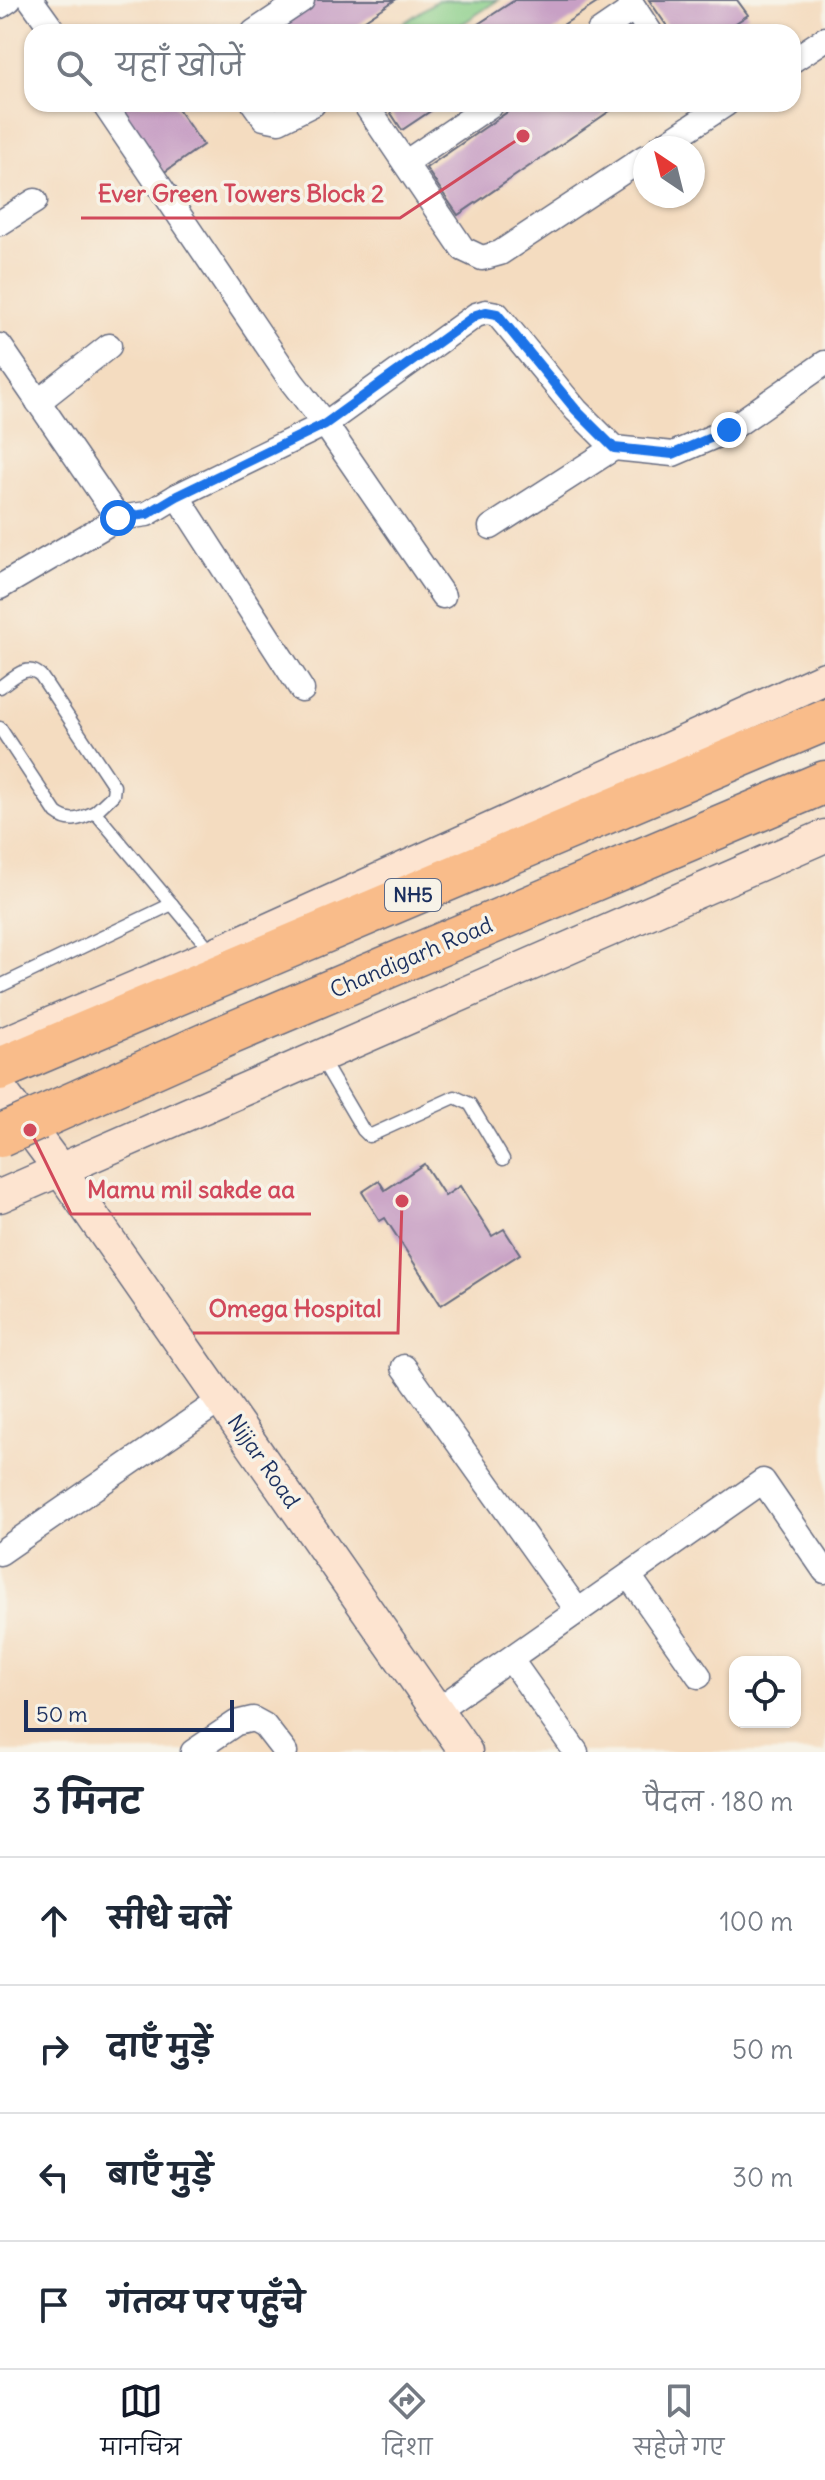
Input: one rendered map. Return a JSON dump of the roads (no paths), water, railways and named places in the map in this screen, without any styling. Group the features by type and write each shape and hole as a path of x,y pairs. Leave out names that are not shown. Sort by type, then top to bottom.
{"highway":[{"name":"NH5","path":"0,1069 825,720"},
{"name":"Chandigarh Road","path":"0,1136 222,1037 825,782"}],"main road":[{"path":"0,1045 214,954 825,678"},
{"path":"0,1196 825,836"},
{"name":"Nijjar Road","path":"0,1089 61,1171 466,1752"}],"street":[{"path":"0,6 9,0"},
{"path":"31,0 48,24"},
{"path":"266,24 302,0"},
{"path":"608,24 632,4 645,24"},
{"path":"801,55 825,39"},
{"path":"109,112 292,382 325,424 443,596"},
{"path":"260,112 264,118 279,121 297,112"},
{"path":"370,112 463,249 482,258 500,253 633,165"},
{"path":"405,163 480,112"},
{"path":"674,136 705,112"},
{"path":"0,223 35,201"},
{"path":"0,587 118,518 147,514 177,496 325,424 476,315 486,312 497,314 576,410 614,448"},
{"path":"0,346 118,518"},
{"path":"38,402 109,346"},
{"path":"491,527 614,448 673,454 729,430 825,363"},
{"path":"177,496 302,690"},
{"path":"404,1367 578,1611"},
{"path":"0,1553 221,1400"},
{"path":"437,1710 763,1481 825,1571"},
{"path":"629,1576 699,1676"},
{"path":"511,1660 576,1752"},
{"path":"193,1752 236,1723 253,1719 264,1725 285,1752"}],"lane":[{"path":"0,687 28,669 35,670 114,786 113,795 95,812 77,820 64,819 56,813 1,732"},
{"path":"95,812 214,954"},
{"path":"0,986 172,904"},
{"path":"320,1057 369,1136 455,1097 470,1104 503,1159"}],"place":[{"name":"Ever Green Towers Block 2","path":"523,136"},
{"name":"Mamu mil sakde aa","path":"30,1130"},
{"name":"Omega Hospital","path":"402,1201"}]}
